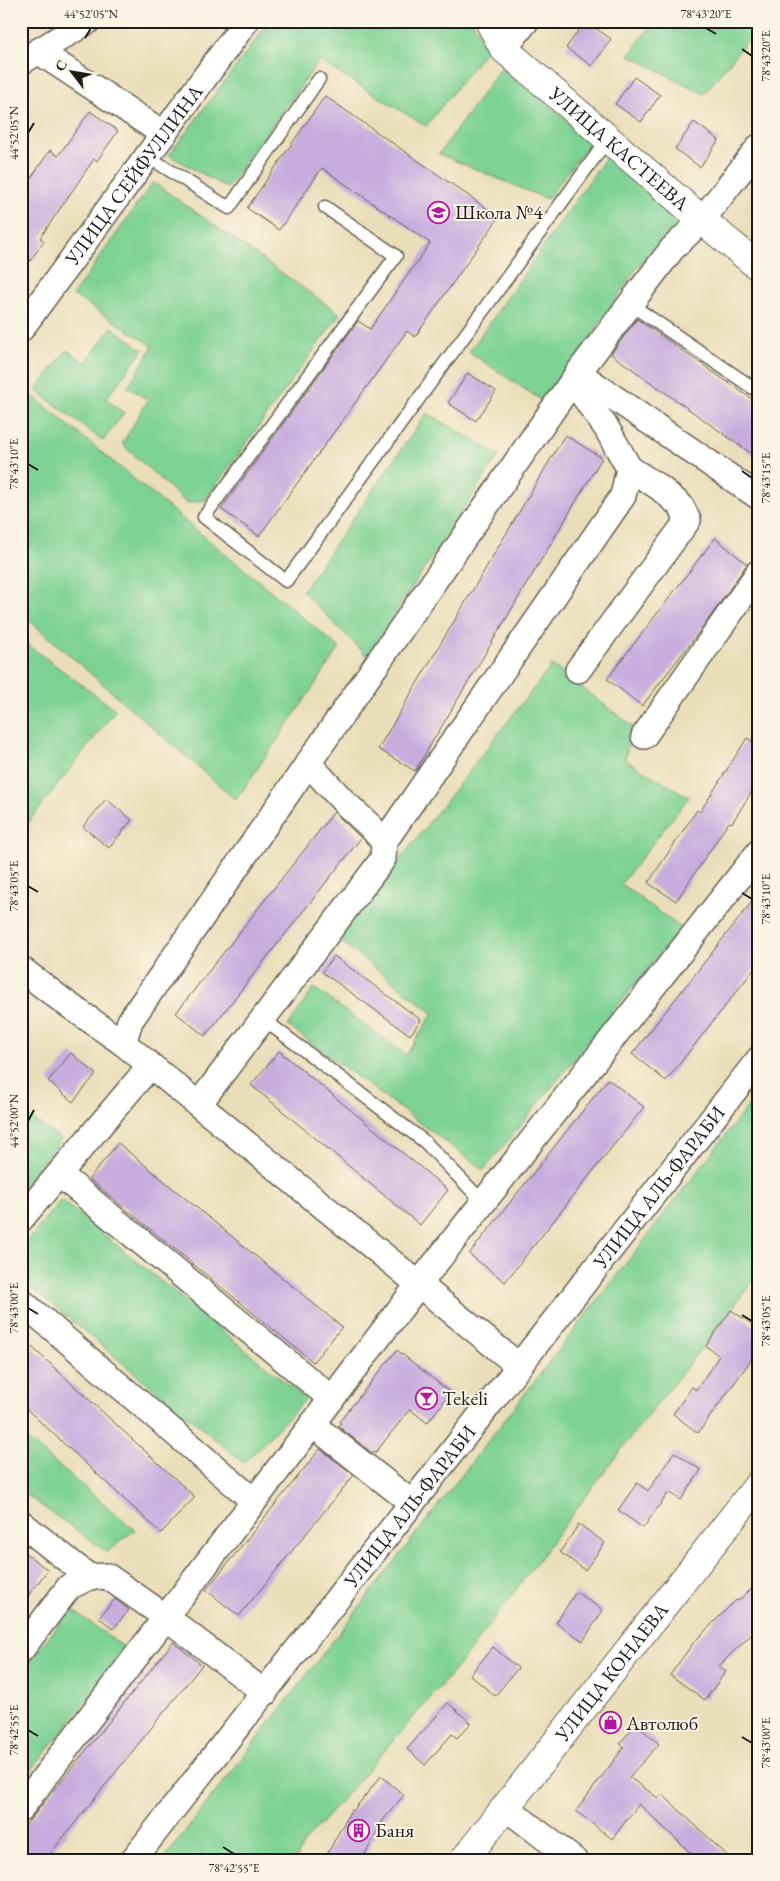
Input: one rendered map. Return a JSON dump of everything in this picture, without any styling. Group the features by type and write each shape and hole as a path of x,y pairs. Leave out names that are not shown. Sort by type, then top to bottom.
{"main road":[{"name":"УЛИЦА КАСТЕЕВА","path":"489,21 504,49 759,267"},
{"name":"УЛИЦА КОНАЕВА","path":"464,1860 759,1484"}],"street":[{"path":"88,21 30,56 164,134"},
{"name":"УЛИЦА СЕЙФУЛЛИНА","path":"21,328 246,21"},
{"path":"504,49 526,21"},
{"path":"123,1043 130,1021 576,377 672,249 702,220 759,147"},
{"path":"576,377 629,468 660,488 681,506 688,520 578,670"},
{"path":"576,377 759,497"},
{"path":"199,1104 383,859 384,842 624,496 629,468"},
{"path":"644,736 759,572"},
{"path":"308,763 345,804 370,826 384,842"},
{"path":"21,1808 419,1284 759,852"},
{"path":"21,969 123,1043 519,1366"},
{"name":"УЛИЦА АЛЬ-ФАРАБИ","path":"134,1860 759,1059"},
{"path":"21,1220 150,1066"},
{"path":"60,1174 332,1399"},
{"path":"21,1301 254,1501"},
{"path":"312,1424 412,1503"},
{"path":"21,1523 88,1577"},
{"path":"23,1645 70,1587 88,1577 107,1576 167,1618 265,1693"},
{"path":"505,1807 574,1860"}],"lane":[{"path":"147,156 229,208 319,79"},
{"path":"325,206 396,256 204,517 286,581 608,139"},
{"path":"630,304 759,392"},
{"path":"263,1019 426,1142 483,1202"}],"green space":[{"path":"270,21 472,21 488,48 426,126 319,61 227,188 169,155"},
{"path":"654,21 759,21 759,26 704,94 629,55"},
{"path":"501,68 592,140 547,199 439,154"},
{"path":"607,156 686,222 637,267 547,404 469,352"},
{"path":"153,182 340,314 205,500 186,503 122,444 148,400 128,387 153,346 73,295"},
{"path":"112,327 143,350 106,399 124,413 103,441 36,390 67,350 85,363"},
{"path":"22,387 340,648 236,800 21,613"},
{"path":"427,413 499,455 367,656 302,591"},
{"path":"21,640 116,710 21,832"},
{"path":"552,665 632,726 625,760 689,797 621,884 681,928 484,1170 288,1026 314,988 406,1055 433,1013 338,939"},
{"path":"759,1092 759,1272 723,1321 624,1446 459,1665 304,1843 296,1860 163,1860"},
{"path":"21,1111 61,1139 21,1190"},
{"path":"61,1200 306,1399 244,1463 21,1279 21,1249"},
{"path":"21,1434 135,1530 107,1552 21,1491"},
{"path":"71,1609 128,1650 21,1783 21,1673"}],"building":[{"path":"585,21 611,39 592,66 566,48"},
{"path":"634,77 660,95 641,122 615,104"},
{"name":"Школа №4","path":"325,96 499,217 415,337 407,331 259,536 221,509 358,321 370,329 430,243 322,168 279,230 247,208"},
{"path":"90,111 118,131 97,161 94,159 40,238 44,241 21,274 21,193 50,150 58,156"},
{"path":"694,122 719,140 700,167 675,149"},
{"path":"637,319 759,404 759,459 611,354"},
{"path":"468,373 496,391 476,421 448,403"},
{"path":"565,435 602,458 415,771 378,749"},
{"path":"715,538 747,564 706,623 642,706 607,679"},
{"path":"747,738 759,745 759,780 732,823 729,822 676,901 648,883 697,810 700,812"},
{"path":"106,799 132,820 109,848 83,827"},
{"path":"334,812 361,838 205,1036 176,1013"},
{"path":"759,893 759,963 666,1081 632,1054"},
{"path":"334,956 421,1020 410,1035 322,972"},
{"path":"279,1051 448,1190 420,1225 251,1085"},
{"path":"71,1053 96,1074 73,1102 48,1081"},
{"path":"608,1079 644,1107 505,1282 469,1254"},
{"path":"118,1143 342,1327 313,1362 89,1179"},
{"path":"731,1310 759,1329 759,1349 698,1433 673,1414 692,1387 696,1390 719,1356 706,1346"},
{"path":"21,1337 195,1497 161,1533 21,1404"},
{"path":"397,1350 451,1393 427,1423 410,1409 376,1452 372,1453 338,1426 341,1423 339,1422"},
{"path":"320,1449 354,1475 239,1616 206,1590"},
{"path":"674,1452 701,1470 681,1500 669,1492 643,1528 618,1510 637,1483 648,1491"},
{"path":"579,1524 605,1543 585,1570 560,1552"},
{"path":"21,1550 48,1570 21,1605"},
{"path":"759,1582 759,1627 719,1666 726,1671 705,1700 670,1675 694,1642 736,1600 738,1601"},
{"path":"576,1592 603,1610 583,1641 556,1623"},
{"path":"115,1599 129,1610 113,1629 99,1617"},
{"path":"173,1642 202,1665 45,1860 21,1860 21,1831"},
{"path":"493,1647 518,1668 495,1696 470,1675"},
{"path":"448,1703 471,1723 457,1738 452,1734 425,1765 407,1749"},
{"path":"636,1724 659,1744 629,1777 658,1798 662,1794 732,1860 698,1860 639,1804 612,1839 576,1811 624,1747 620,1743"},
{"path":"381,1776 404,1795 384,1819 362,1860 324,1860 351,1810 353,1811"}],"place":[{"name":"Школа №4","path":"439,212"},
{"name":"Tekeli","path":"426,1398"},
{"name":"Автолюб","path":"610,1723"},
{"name":"Баня","path":"359,1830"}]}
